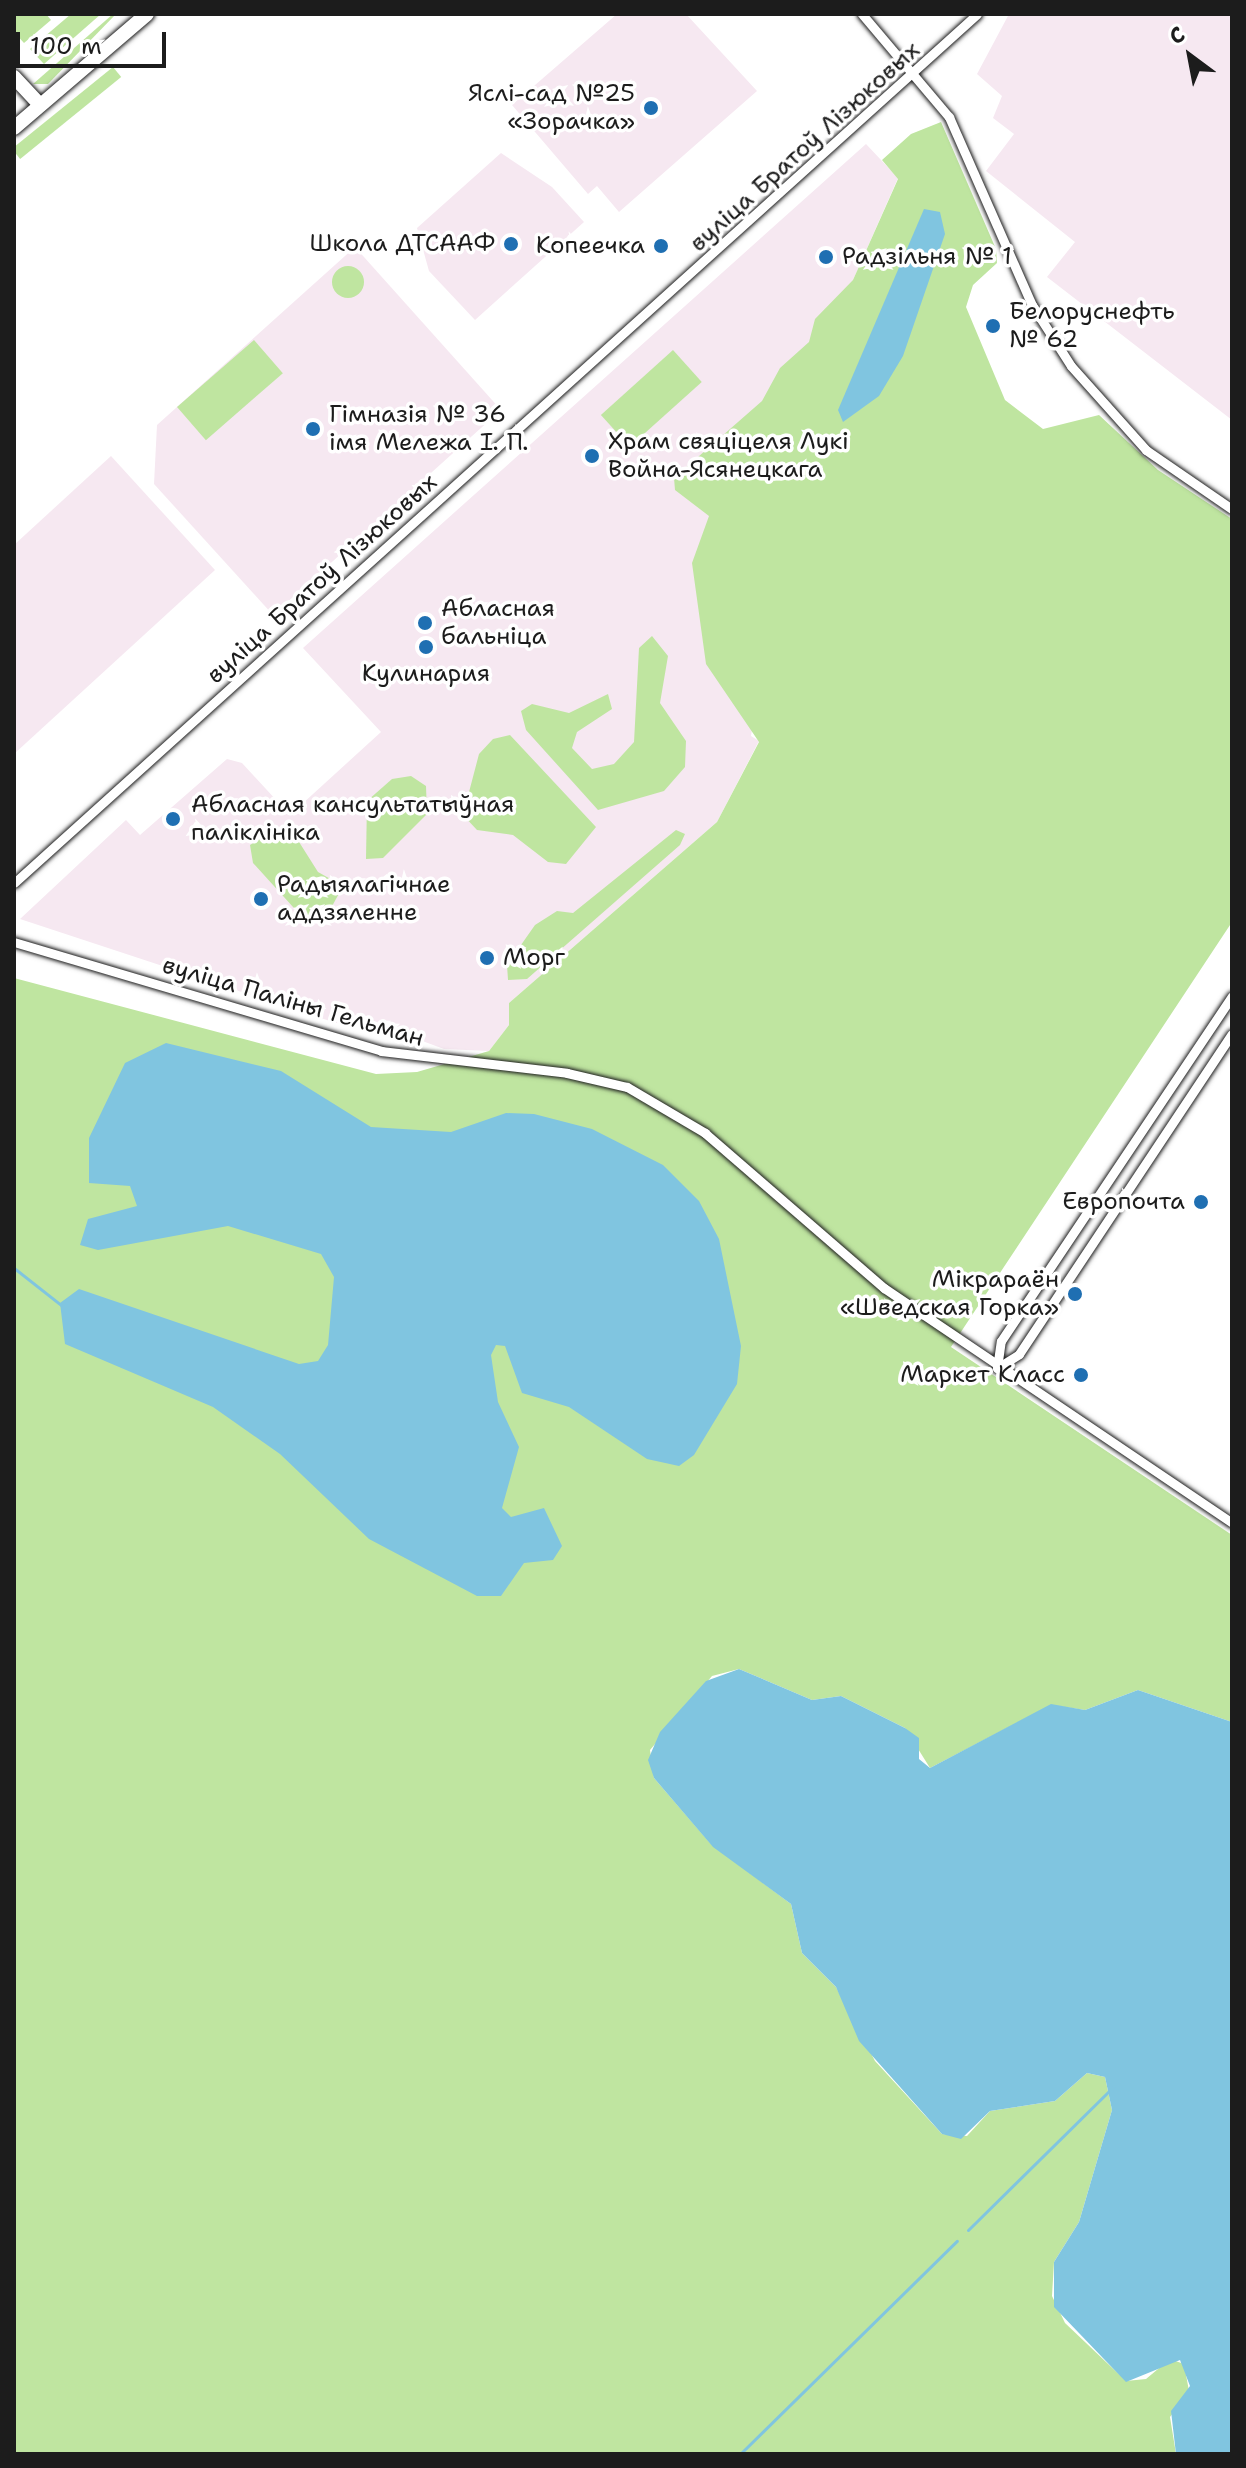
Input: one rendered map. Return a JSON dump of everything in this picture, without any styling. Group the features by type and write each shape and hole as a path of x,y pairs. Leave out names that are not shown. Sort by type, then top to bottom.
{"main road":[{"path":"14,128 147,14"},
{"path":"14,77 40,105"}],"street":[{"path":"862,14 915,74 962,140 1032,305 1071,366 1146,450 1232,509"},
{"name":"вуліца Братоў Лізюковых","path":"14,883 915,74 977,14"},
{"name":"вуліца Паліны Гельман","path":"14,942 381,1051 567,1073 627,1087 705,1133 818,1237 997,1368 1232,1523"},
{"path":"997,1368 1001,1341 1232,996"},
{"path":"997,1368 1019,1354 1232,1034"}],"shaded area":[{"path":"617,14 686,14 757,91 619,212 597,186 588,194 512,105"},
{"path":"1009,14 1232,14 1232,420 1047,277 1075,242 986,171 1014,134 993,118 1002,96 977,74"},
{"path":"866,144 898,178 805,389 751,736 759,741 717,822 509,1003 509,1025 489,1051 444,1049 379,1025 336,1023 20,919 126,820 140,835 227,759 242,763 290,815 381,732 303,648"},
{"path":"501,153 552,187 584,222 475,320 429,271 417,228"},
{"path":"355,247 501,410 273,615 154,484 157,425"},
{"path":"111,456 215,570 14,754 14,545"}],"green space":[{"path":"14,14 46,14 51,20 24,43 14,32"},
{"path":"71,14 101,14 44,64 30,49"},
{"path":"113,14 116,14 48,84 33,84"},
{"path":"113,67 121,77 20,159 14,147"},
{"path":"941,122 996,249 997,263 973,285 966,307 1005,400 1043,429 1099,415 1158,470 1232,519 1232,922 951,1347 1232,1535 1232,1722 1138,1690 1085,1710 1051,1705 930,1768 905,1728 841,1696 812,1700 739,1669 712,1676 650,1750 654,1778 710,1843 791,1904 802,1953 836,1987 875,2061 942,2134 967,2136 990,2111 1055,2101 1087,2073 1105,2077 1112,2110 1079,2222 1054,2262 1052,2296 1065,2323 1126,2381 1146,2379 1170,2359 1184,2364 1189,2391 1170,2417 1176,2454 14,2454 14,978 376,1074 417,1072 489,1051 509,1025 509,1003 717,822 759,742 706,664 692,563 709,516 675,490 674,478 762,401 780,368 809,342 815,319 853,280 898,179 882,160 911,134"},
{"path":"348,266 359,271 364,282 359,293 348,298 337,293 332,282 337,271"},
{"path":"254,340 283,373 206,440 177,407"},
{"path":"673,350 702,382 630,447 601,415"},
{"path":"652,636 668,656 660,703 686,741 685,767 664,791 598,810 526,730 521,711 532,704 569,713 608,694 612,709 577,732 572,748 592,769 614,764 634,742 639,648"},
{"path":"510,735 596,827 566,864 548,862 513,835 477,830 463,815 479,754 493,739"},
{"path":"411,776 426,786 427,814 383,858 366,859 367,801 392,779"},
{"path":"274,830 294,834 318,872 343,886 330,910 303,918 253,863 250,845"},
{"path":"676,830 685,834 680,845 527,979 508,980 507,965 535,925 557,911 573,913"}],"water":[{"path":"924,209 940,212 945,234 903,356 879,396 843,422 838,410"},
{"path":"166,1043 281,1071 371,1127 451,1132 506,1113 534,1114 592,1129 663,1165 699,1201 719,1239 741,1346 737,1384 694,1455 679,1466 647,1459 569,1407 522,1393 505,1346 496,1345 491,1355 498,1402 519,1447 502,1508 511,1517 544,1508 562,1546 553,1560 524,1563 501,1596 477,1596 369,1539 280,1454 213,1407 65,1344 60,1303 79,1289 299,1364 318,1361 328,1345 334,1277 321,1254 228,1226 98,1250 80,1245 88,1219 137,1206 130,1186 89,1183 89,1138 125,1063"},
{"path":"739,1669 812,1700 841,1696 905,1728 919,1738 919,1759 930,1768 1051,1704 1085,1710 1138,1690 1232,1722 1232,2454 1176,2454 1171,2411 1190,2386 1180,2360 1126,2382 1054,2307 1054,2262 1079,2222 1112,2110 1105,2077 1087,2073 1055,2101 990,2111 961,2139 942,2134 859,2041 836,1987 802,1953 791,1904 713,1847 654,1778 648,1760 660,1732 706,1681"}],"waterway":[{"path":"14,1268 61,1305"},
{"path":"968,2230 1113,2087"},
{"path":"740,2454 957,2241"}],"place":[{"name":"Яслі-сад №25 «Зорачка»","path":"651,108"},
{"name":"Школа ДТСААФ","path":"511,244"},
{"name":"Копеечка","path":"661,246"},
{"name":"Радзільня № 1","path":"826,257"},
{"name":"Белоруснефть № 62","path":"993,326"},
{"name":"Гімназія № 36 імя Мележа І. П.","path":"313,429"},
{"name":"Храм свяціцеля Лукі Война-Ясянецкага","path":"592,456"},
{"name":"Абласная бальніца","path":"425,623"},
{"name":"Кулинария","path":"426,647"},
{"name":"Абласная кансультатыўная паліклініка","path":"173,819"},
{"name":"Радыялагічнае аддзяленне","path":"261,899"},
{"name":"Морг","path":"487,958"},
{"name":"Европочта","path":"1201,1202"},
{"name":"Мікрараён «Шведская Горка»","path":"1075,1294"},
{"name":"Маркет Класс","path":"1081,1375"}]}
